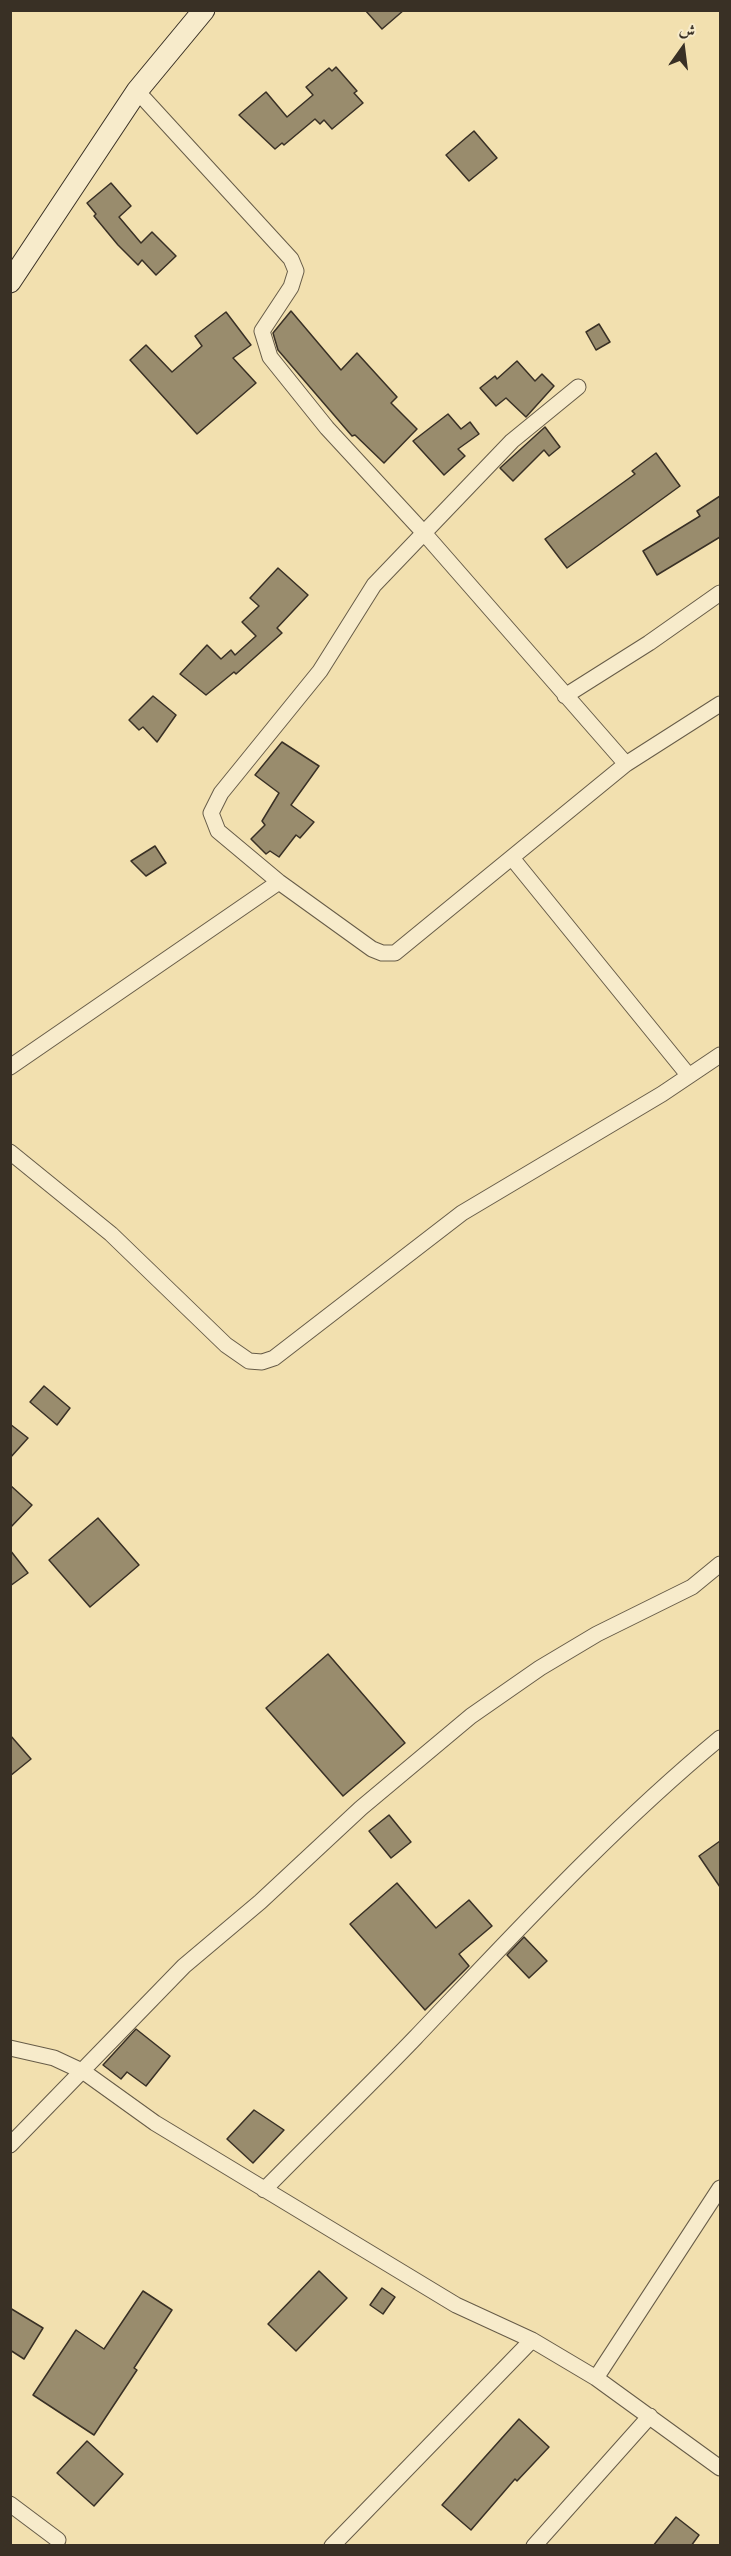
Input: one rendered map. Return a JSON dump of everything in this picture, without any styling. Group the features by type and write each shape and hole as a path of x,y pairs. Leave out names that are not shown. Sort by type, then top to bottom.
{"street":[{"path":"10,282 137,91 204,10"},
{"path":"137,91 291,259 296,271 291,287 262,331 270,357 327,428 424,533 626,764"},
{"path":"578,387 512,441 374,585 320,671 220,793 211,813 218,831 279,882 372,949 382,953 395,953 626,764 720,704"},
{"path":"565,696 649,643 720,593"},
{"path":"512,858 689,1076"},
{"path":"10,1067 279,882"},
{"path":"10,1152 111,1234 226,1345 249,1361 262,1362 274,1358 462,1213 689,1076 720,1054"},
{"path":"10,2145 84,2072 184,1966 260,1902 361,1808 471,1716 540,1668 597,1634 692,1587 720,1564"},
{"path":"264,2190 559,1887 658,1790 720,1738"},
{"path":"10,2048 54,2058 84,2072 155,2123 456,2305 532,2340 596,2378 720,2468"},
{"path":"596,2378 720,2188"},
{"path":"332,2546 532,2340"},
{"path":"534,2546 650,2416"},
{"path":"10,2504 58,2540"}],"building":[{"path":"365,10 404,10 382,29"},
{"path":"336,67 357,91 354,93 363,103 332,129 324,120 320,124 315,119 284,145 282,143 275,149 239,115 266,92 287,117 313,95 306,87 329,68 332,71"},
{"path":"474,131 497,158 469,181 446,155"},
{"path":"111,183 131,206 119,217 141,243 152,232 176,256 156,275 142,260 138,265 118,245 94,216 96,214 87,203"},
{"path":"291,311 341,370 357,353 397,397 391,403 417,429 384,463 355,435 352,436 278,350 273,333"},
{"path":"226,312 251,345 233,358 256,383 197,434 130,360 146,345 172,372 202,346 195,336"},
{"path":"599,324 610,342 596,350 586,332"},
{"path":"517,361 535,381 542,374 554,386 526,417 506,398 496,406 480,388 495,376 497,379"},
{"path":"448,414 461,429 470,422 479,434 458,449 465,456 444,475 413,441"},
{"path":"545,427 560,447 549,456 544,450 513,481 500,468"},
{"path":"656,453 680,486 567,568 545,539 635,474 632,471"},
{"path":"720,496 720,537 657,575 643,551 700,516 697,511"},
{"path":"278,568 308,595 277,628 282,633 236,674 234,672 206,695 180,674 207,645 221,659 231,650 235,655 256,636 242,622 259,606 250,598"},
{"path":"153,696 176,715 157,742 143,727 139,730 129,720"},
{"path":"282,742 319,766 291,805 314,822 300,838 296,835 279,857 270,851 266,854 251,839 265,825 262,821 279,793 255,775"},
{"path":"155,846 166,863 146,876 131,861"},
{"path":"44,1386 70,1408 57,1425 30,1402"},
{"path":"10,1424 28,1438 10,1458"},
{"path":"10,1485 32,1505 10,1528"},
{"path":"98,1518 139,1565 90,1607 49,1560"},
{"path":"10,1550 28,1573 10,1586"},
{"path":"328,1654 405,1743 343,1796 266,1708"},
{"path":"10,1735 31,1759 10,1776"},
{"path":"389,1815 411,1842 391,1858 369,1831"},
{"path":"720,1841 720,1887 699,1856"},
{"path":"397,1883 436,1928 469,1900 492,1926 459,1954 469,1966 425,2010 350,1924"},
{"path":"524,1937 547,1961 529,1978 507,1955"},
{"path":"136,2029 170,2056 146,2086 127,2072 121,2079 103,2065"},
{"path":"254,2110 284,2130 253,2163 227,2139"},
{"path":"319,2271 347,2298 296,2351 268,2324"},
{"path":"382,2288 395,2297 383,2314 370,2305"},
{"path":"143,2291 172,2310 134,2368 137,2370 94,2435 33,2395 76,2330 104,2349"},
{"path":"10,2308 43,2328 24,2359 10,2350"},
{"path":"519,2419 549,2447 517,2481 515,2479 471,2530 442,2505"},
{"path":"87,2441 123,2474 94,2506 57,2473"},
{"path":"676,2517 699,2535 691,2546 653,2546"}]}
